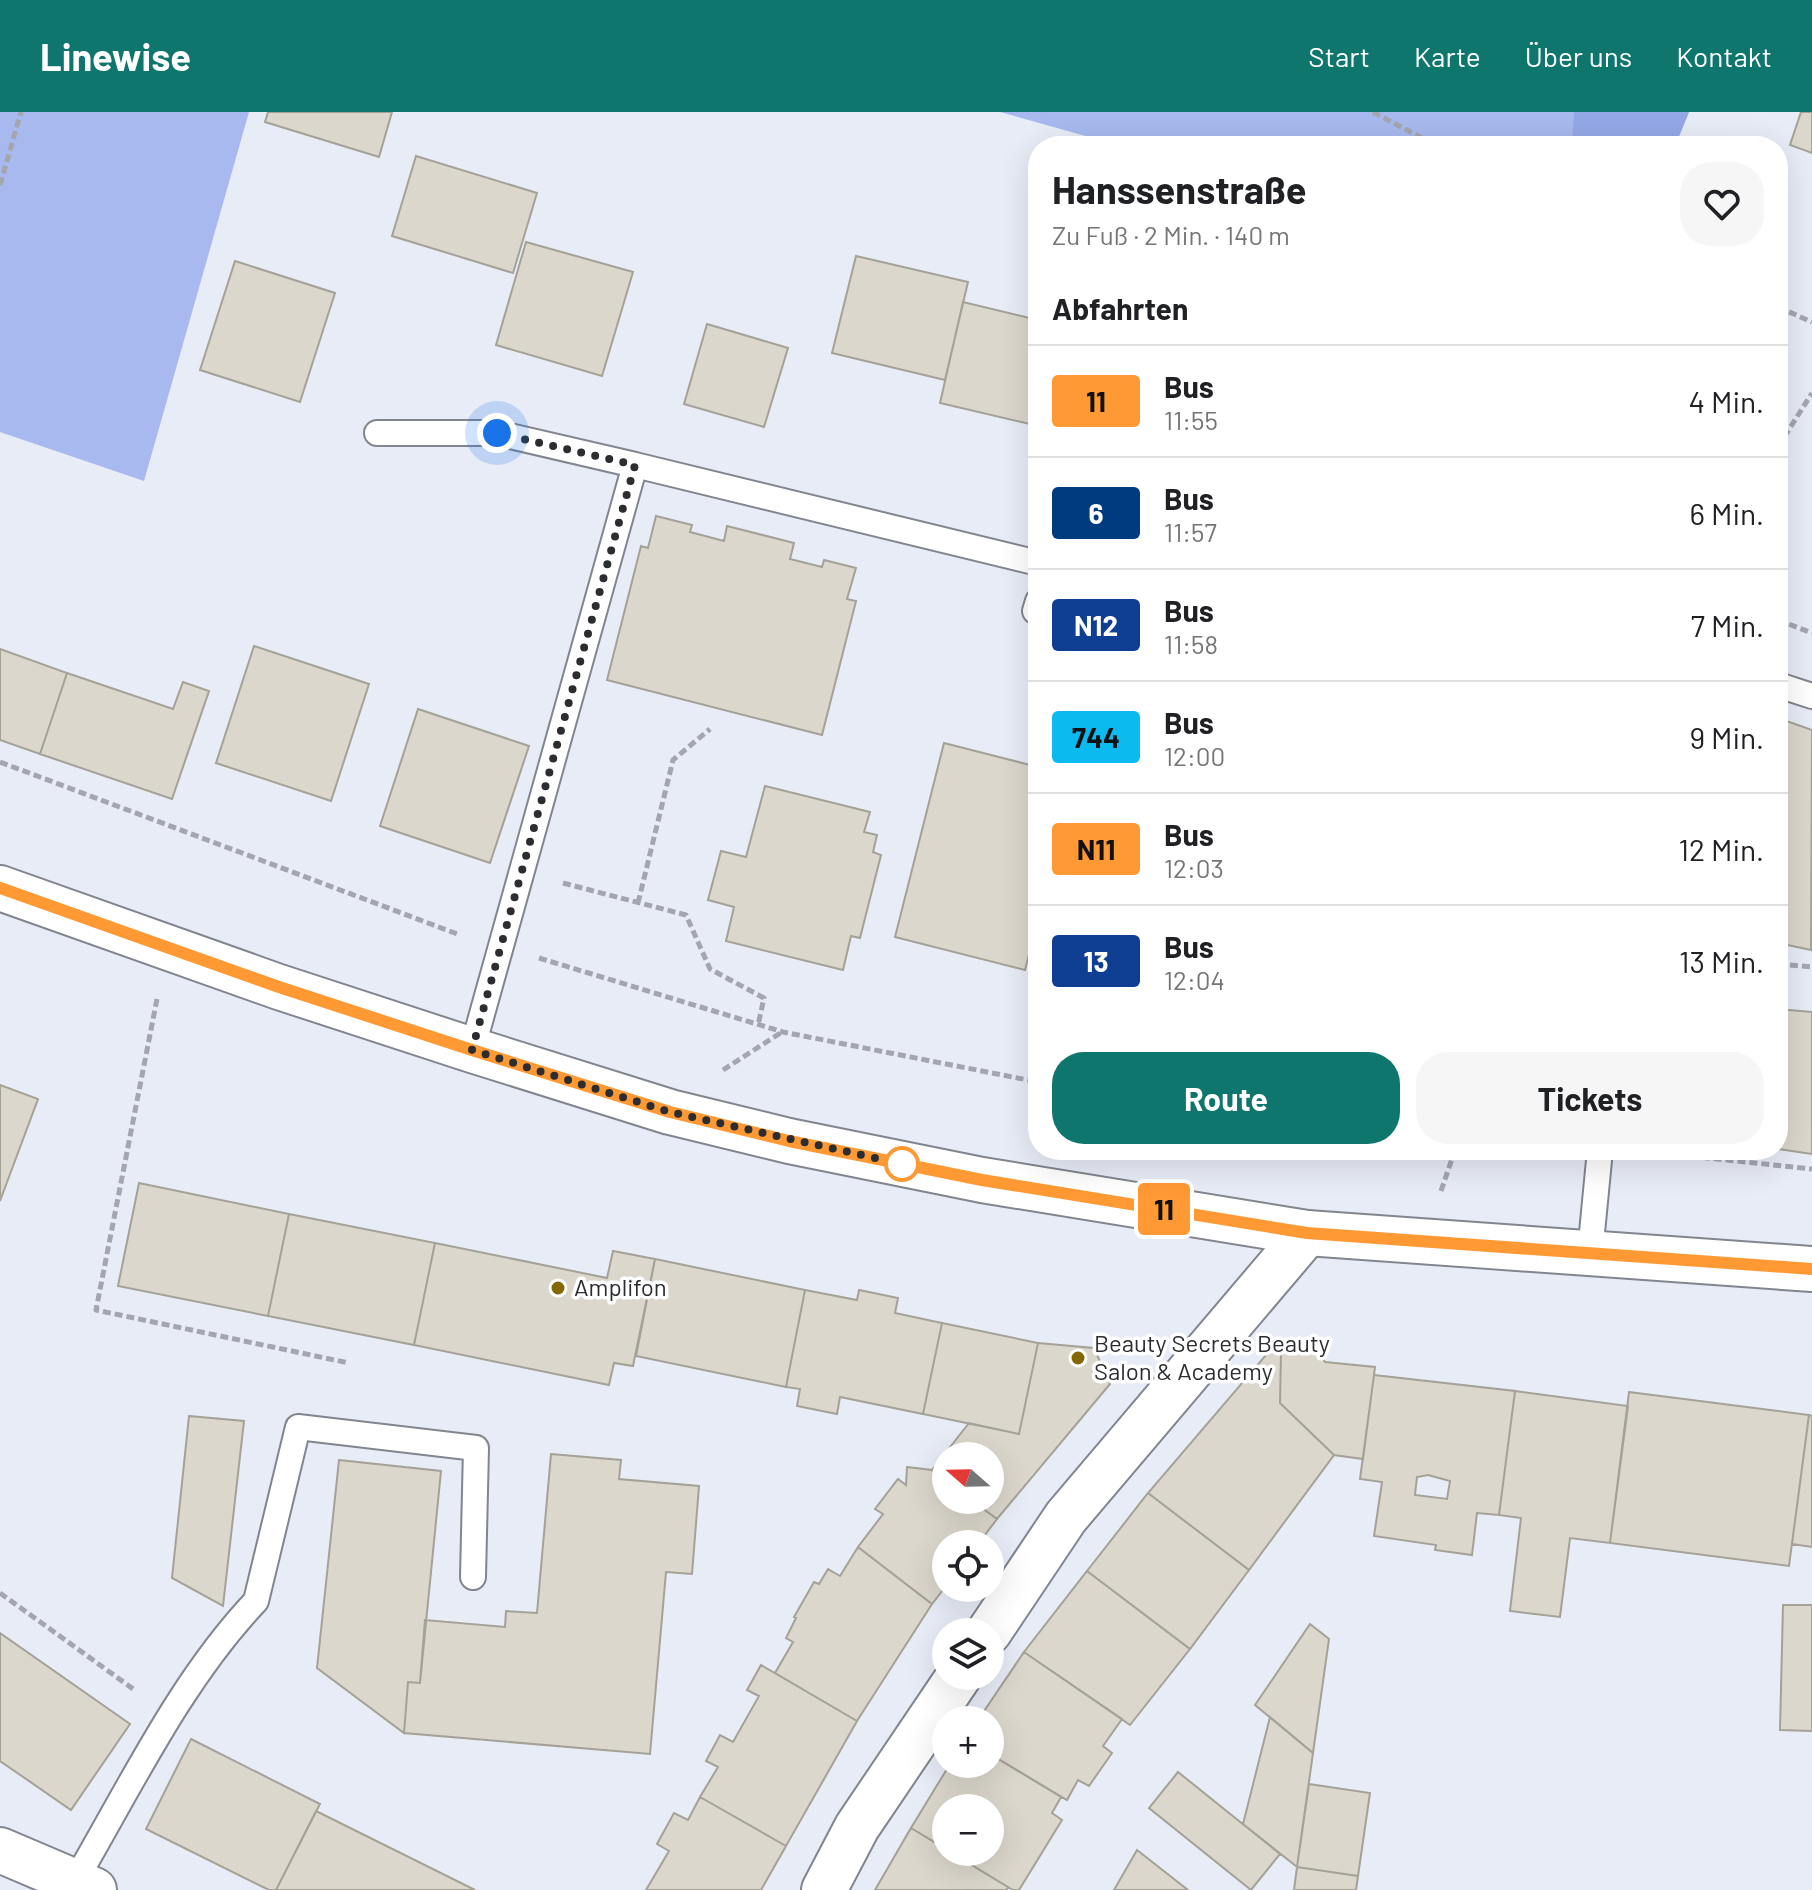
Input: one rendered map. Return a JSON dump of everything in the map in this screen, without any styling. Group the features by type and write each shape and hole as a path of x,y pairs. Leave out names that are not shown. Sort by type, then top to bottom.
{"street":[{"path":"0,888 472,1050 670,1112 789,1141 982,1180 1307,1233 1812,1269"},
{"path":"998,1618 1066,1517 1307,1233"},
{"path":"824,1890 857,1827 950,1690"},
{"path":"0,1850 84,1885"}],"lane":[{"path":"377,433 497,433 1028,561"},
{"path":"472,1050 524,873 635,465"},
{"path":"1788,688 1812,696"},
{"path":"1590,1253 1599,1160"},
{"path":"84,1885 172,1716 238,1620 256,1601 298,1427 476,1448 473,1577"}],"path":[{"path":"0,185 21,112"},
{"path":"1373,112 1418,136"},
{"path":"1788,311 1812,322"},
{"path":"1788,431 1812,393"},
{"path":"1788,624 1812,633"},
{"path":"638,903 673,760 710,729"},
{"path":"0,762 342,892 503,947 758,1025 1028,1080"},
{"path":"524,873 686,915 710,969 764,998 758,1025"},
{"path":"167,947 96,1310 349,1363"},
{"path":"1788,965 1812,967"},
{"path":"1726,1160 1812,1169"},
{"path":"0,1593 172,1716"}],"shaded area":[{"path":"0,112 249,112 144,481 0,432"},
{"path":"1000,112 1689,112 1679,136 1085,136"},
{"path":"1574,112 1689,112 1679,136 1573,136"}],"building":[{"path":"268,112 392,112 379,157 265,122"},
{"path":"1801,112 1812,112 1812,153 1790,145"},
{"path":"416,156 537,193 513,273 392,236"},
{"path":"526,242 633,272 602,376 496,345"},
{"path":"856,256 968,282 945,380 832,353"},
{"path":"235,261 335,293 300,402 200,370"},
{"path":"963,302 1028,318 1028,424 940,403"},
{"path":"707,324 788,348 764,427 684,404"},
{"path":"656,516 692,525 690,532 724,541 727,526 794,543 790,559 822,567 824,560 856,568 847,599 856,601 822,735 607,680 641,546 648,548"},
{"path":"254,646 369,684 331,801 216,763"},
{"path":"0,649 67,673 40,754 0,740"},
{"path":"67,673 173,709 183,682 209,691 172,799 40,754"},
{"path":"418,709 529,746 490,863 380,826"},
{"path":"1788,722 1812,730 1811,950 1788,945"},
{"path":"944,743 1028,764 1028,958 1025,970 895,937"},
{"path":"765,786 870,812 864,832 877,835 873,852 881,855 860,938 851,936 843,970 726,941 734,907 708,900 721,851 746,857"},
{"path":"1788,1010 1812,1012 1812,1154 1788,1150"},
{"path":"0,1085 38,1099 0,1201"},
{"path":"139,1183 289,1214 268,1316 118,1286"},
{"path":"289,1214 435,1243 414,1345 268,1316"},
{"path":"435,1243 607,1278 613,1251 655,1259 633,1366 614,1363 609,1385 414,1345"},
{"path":"655,1259 805,1290 786,1387 636,1356"},
{"path":"805,1290 857,1300 859,1290 898,1298 895,1313 942,1323 923,1414 840,1397 837,1414 797,1406 800,1389 786,1387"},
{"path":"942,1323 1038,1343 1019,1434 923,1414"},
{"path":"1038,1343 1094,1348 1110,1384 1004,1511 1004,1442 954,1442 969,1423 1019,1434"},
{"path":"1272,1348 1281,1353 1280,1403 1334,1455 1249,1570 1148,1493"},
{"path":"1289,1348 1318,1351 1325,1362 1375,1367 1363,1459 1334,1455 1280,1403 1281,1353"},
{"path":"1374,1375 1515,1391 1499,1515 1477,1513 1472,1555 1435,1550 1436,1545 1374,1536 1382,1482 1360,1479","holes":["1428,1475 1450,1481 1447,1499 1415,1495 1417,1477"]},
{"path":"1515,1391 1628,1406 1610,1543 1570,1538 1560,1617 1510,1611 1521,1518 1499,1515"},
{"path":"1629,1392 1809,1415 1789,1566 1610,1543"},
{"path":"1809,1415 1812,1416 1812,1547 1792,1544"},
{"path":"189,1416 244,1421 223,1606 172,1578"},
{"path":"551,1454 621,1460 619,1479 699,1486 692,1574 666,1572 650,1754 404,1733 408,1682 420,1683 425,1620 505,1627 506,1611 537,1613"},
{"path":"339,1460 441,1471 420,1683 408,1682 404,1733 317,1668"},
{"path":"907,1467 932,1470 932,1514 990,1514 997,1519 989,1530 932,1530 932,1604 858,1547 883,1514 875,1509 898,1479 906,1485"},
{"path":"1148,1493 1249,1570 1190,1649 1087,1571"},
{"path":"858,1547 932,1604 857,1721 775,1673 793,1642 786,1638 794,1617 814,1582 819,1584 828,1569 840,1576"},
{"path":"1087,1571 1190,1649 1130,1725 1024,1652"},
{"path":"1783,1605 1812,1605 1812,1731 1780,1730"},
{"path":"1310,1624 1329,1639 1313,1753 1255,1705"},
{"path":"0,1633 130,1724 71,1810 0,1761"},
{"path":"1024,1652 1122,1719 1103,1746 1112,1753 1089,1786 1078,1780 1067,1800 1004,1762 1004,1706 987,1706 998,1690 1004,1690 1004,1682"},
{"path":"761,1665 857,1721 786,1846 700,1797 718,1767 706,1761 720,1735 733,1742 759,1696 747,1690"},
{"path":"1270,1717 1313,1753 1297,1867 1243,1824"},
{"path":"191,1739 320,1804 276,1890 269,1890 146,1829"},
{"path":"1004,1762 1061,1797 1052,1813 1062,1820 1019,1890 1013,1890 973,1866 1004,1866 1004,1794 932,1794 932,1841 911,1828 941,1778 1004,1778"},
{"path":"1178,1772 1280,1854 1251,1890 1149,1808"},
{"path":"1309,1784 1370,1793 1358,1876 1297,1867"},
{"path":"700,1797 786,1846 761,1890 646,1890 669,1851 657,1844 674,1813 688,1820"},
{"path":"316,1811 475,1890 276,1890"},
{"path":"911,1828 932,1841 932,1866 973,1866 1008,1887 1006,1890 875,1890"},
{"path":"1137,1850 1188,1890 1114,1890"},
{"path":"1297,1867 1358,1876 1356,1890 1294,1890"}],"bus line":[{"name":"11","path":"0,888 279,987 472,1050 670,1112 789,1141 982,1180 1307,1233 1812,1269"}],"place":[{"name":"Amplifon","path":"558,1288"},
{"name":"Beauty Secrets Beauty Salon & Academy","path":"1078,1358"}],"route":[{"path":"497,433 635,465 524,873 472,1050 670,1112 902,1164"}]}
